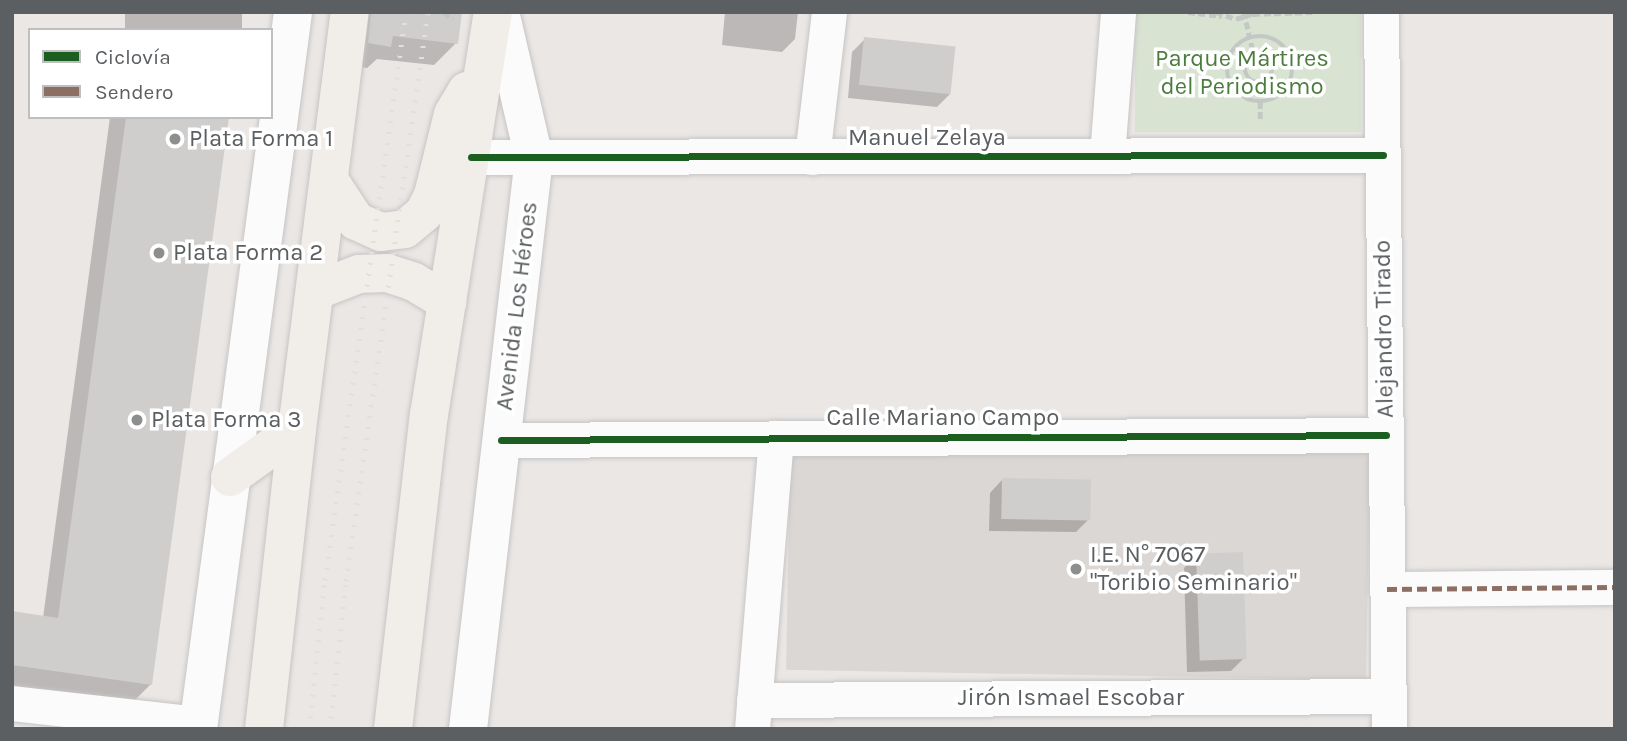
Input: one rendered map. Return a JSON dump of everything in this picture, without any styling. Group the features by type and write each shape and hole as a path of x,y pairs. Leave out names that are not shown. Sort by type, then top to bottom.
{"main road":[{"path":"264,729 296,429 351,12"},
{"path":"393,729 447,302 493,12"},
{"path":"329,180 346,211 370,229 393,232 416,222 433,195 453,114 486,58"},
{"path":"315,291 359,274 387,273 414,282 447,302"},
{"path":"230,477 296,429"}],"street":[{"path":"12,703 198,726 293,12"},
{"name":"Avenida Los Héroes","path":"468,729 534,158 500,12"},
{"path":"812,157 829,12"},
{"path":"1107,156 1118,12"},
{"name":"Alejandro Tirado","path":"1381,12 1389,712"},
{"name":"Manuel Zelaya","path":"471,158 1383,155"},
{"name":"Calle Mariano Campo","path":"501,440 1386,435"},
{"path":"753,715 776,438"},
{"path":"1387,589 1615,587"},
{"name":"Jirón Ismael Escobar","path":"753,715 1389,712"}],"path":[{"path":"443,12 453,19 454,12"},
{"path":"1188,12 1222,16 1312,12"},
{"path":"1216,12 1222,16"},
{"path":"1244,15 1254,55"},
{"path":"1250,37 1278,41 1292,62 1287,87 1266,102 1242,96 1227,75 1232,51 1250,37"},
{"path":"1254,55 1268,58 1273,66 1266,81 1257,83 1245,72 1245,63 1254,55"}],"shaded area":[{"name":"I.E. N° 7067 \"Toribio Seminario\"","path":"790,443 1370,453 1366,680 786,670"}],"green space":[{"name":"Parque Mártires del Periodismo","path":"1135,12 1361,12 1361,132 1135,132"}],"building":[{"path":"371,12 462,12 458,44 393,36 391,47 368,43"},
{"path":"864,37 955,47 950,94 859,85"},
{"path":"126,119 229,119 152,685 12,665 12,611 58,618"},
{"path":"1002,478 1091,480 1090,521 1001,519"},
{"path":"1243,552 1247,659 1200,661 1196,554"}],"railway":[{"path":"309,729 325,580 406,12"},
{"path":"330,729 346,581 428,12"}],"marked path":[{"path":"1387,589 1615,587"}],"cycle path":[{"path":"471,157 1383,155"},
{"path":"501,440 1386,435"}],"place":[{"name":"Plata Forma 1","path":"175,139"},
{"name":"Plata Forma 2","path":"159,253"},
{"name":"Plata Forma 3","path":"137,420"},
{"name":"I.E. N° 7067 \"Toribio Seminario\"","path":"1076,569"}]}
